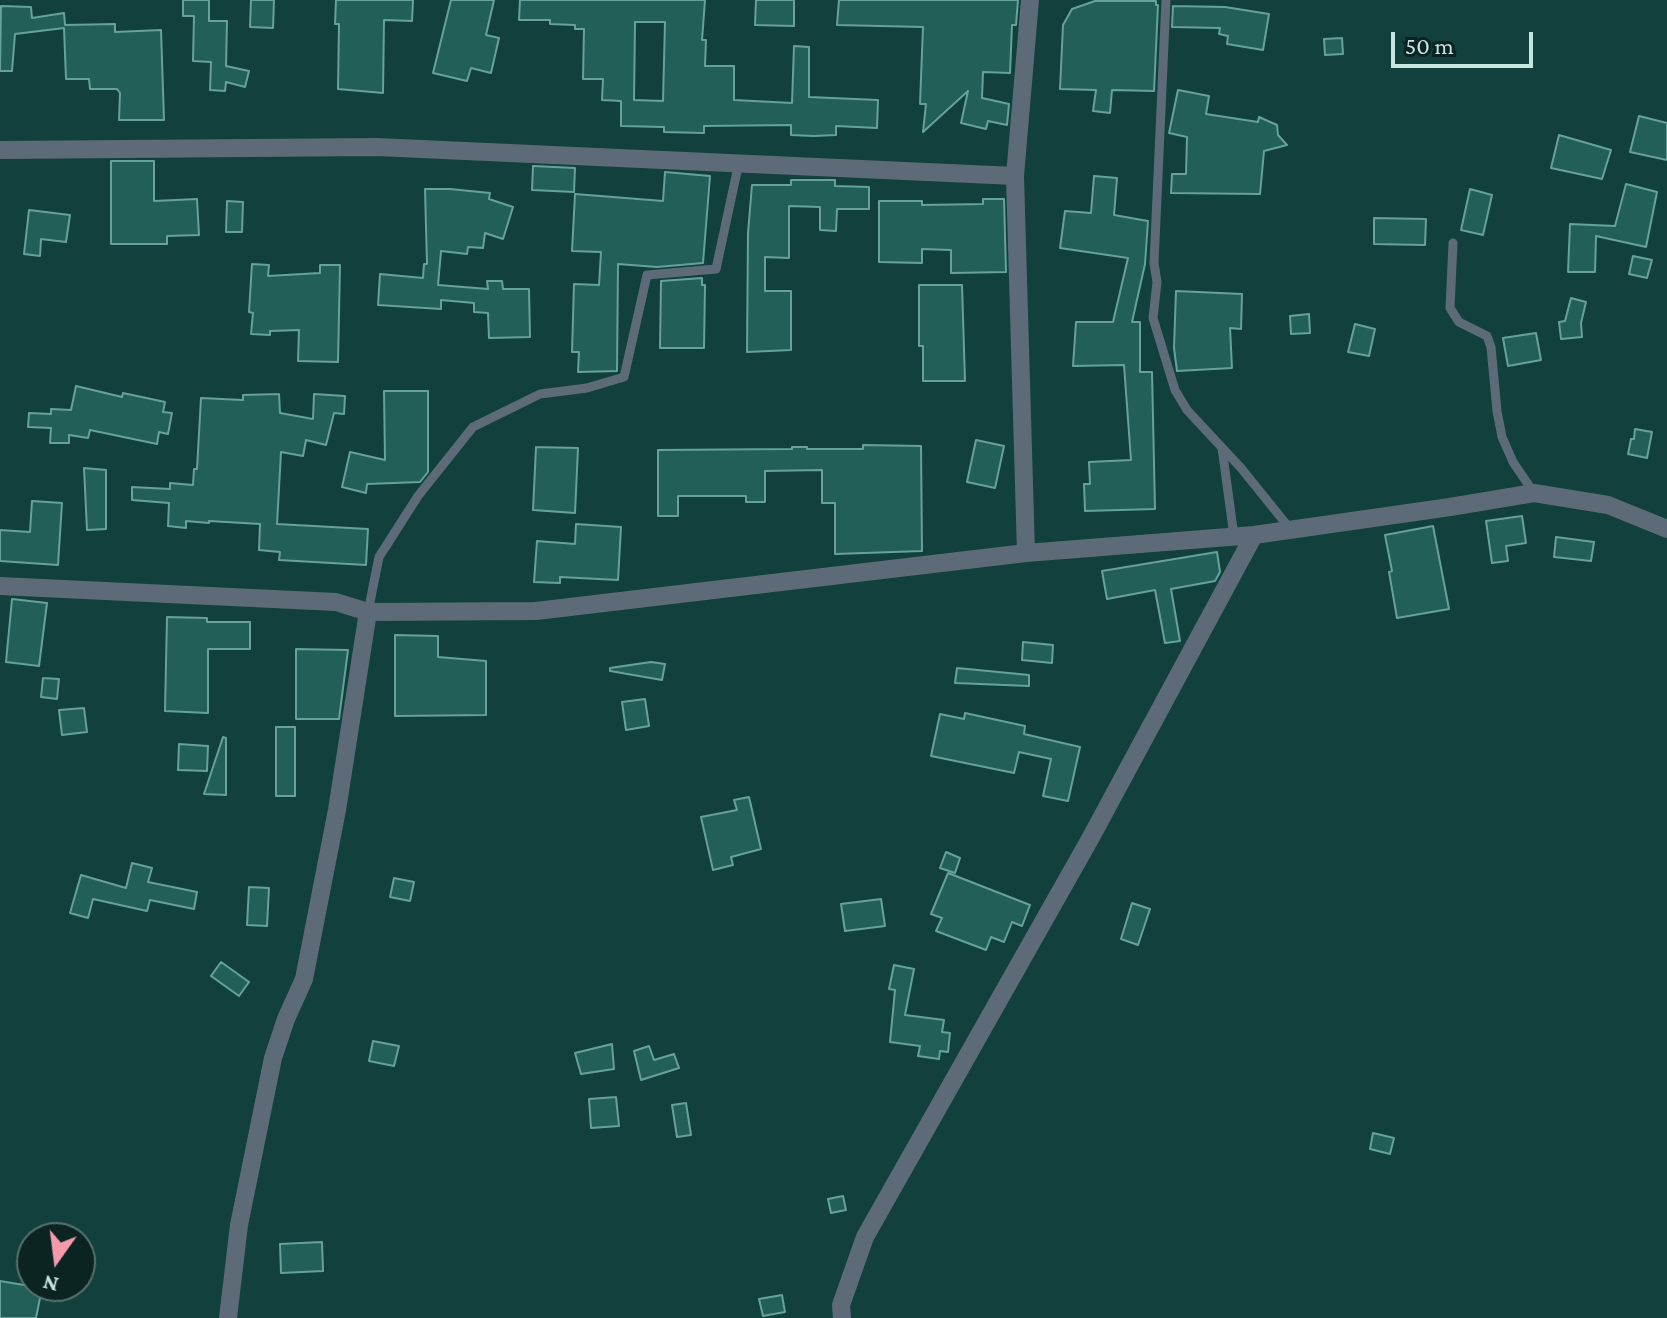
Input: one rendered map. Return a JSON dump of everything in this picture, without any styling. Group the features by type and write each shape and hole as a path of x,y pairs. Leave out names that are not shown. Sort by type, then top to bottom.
{"street":[{"path":"1026,553 1015,176 1030,0"},
{"path":"0,150 377,147 1015,176"},
{"path":"0,586 336,602 368,612 536,611 1026,553 1254,535 1534,493 1608,505 1667,529"},
{"path":"842,1318 841,1305 865,1237 1090,839 1254,535"},
{"path":"228,1318 239,1225 273,1058 304,979 331,841 368,612"}],"lane":[{"path":"1166,0 1154,263 1157,282 1153,318 1175,390 1187,410 1291,530"},
{"path":"368,612 379,557 418,496 473,427 540,394 587,388 624,377 647,275 716,269 739,162"},
{"path":"1453,243 1450,308 1459,322 1487,336 1502,437 1513,462 1534,493"},
{"path":"1222,448 1234,536"}],"building":[{"path":"183,0 209,0 209,21 227,21 226,66 249,71 245,87 226,82 225,91 210,90 211,62 193,61 194,16 183,16"},
{"path":"251,0 274,0 273,28 250,27"},
{"path":"336,0 413,0 412,21 384,20 383,93 338,89 339,24 335,24"},
{"path":"451,0 494,0 486,35 499,38 491,73 471,68 467,81 433,73"},
{"path":"520,0 705,0 702,40 706,40 705,66 734,66 734,100 792,103 794,46 809,47 809,97 878,100 877,128 836,126 836,135 814,136 791,135 791,125 704,126 704,133 664,132 664,127 621,126 621,101 602,100 603,79 583,79 584,29 575,29 575,25 550,24 550,20 519,20","holes":["635,22 665,22 663,101 634,100"]},
{"path":"756,0 794,0 794,26 755,25"},
{"path":"839,0 1018,0 1016,25 1012,25 1010,73 983,72 982,98 1009,104 1007,125 988,121 986,129 961,123 968,91 923,132 926,104 920,104 923,27 837,25"},
{"path":"1095,1 1156,1 1158,5 1154,91 1112,90 1110,113 1093,111 1096,90 1060,89 1063,25 1072,9"},
{"path":"1,6 31,7 32,18 64,13 65,25 115,24 115,32 161,30 164,120 119,120 120,93 117,89 90,89 89,79 66,79 64,28 15,34 12,71 0,71"},
{"path":"1173,6 1225,7 1269,14 1263,50 1227,44 1228,36 1219,34 1220,28 1172,27"},
{"path":"1342,38 1343,54 1325,55 1324,39"},
{"path":"1178,90 1209,96 1206,114 1258,122 1259,117 1277,125 1278,135 1287,145 1264,151 1260,194 1171,193 1172,174 1186,174 1187,137 1169,133"},
{"path":"1639,116 1667,123 1667,160 1630,152"},
{"path":"1559,135 1611,150 1602,179 1551,168"},
{"path":"111,161 154,161 154,201 197,199 199,235 167,236 167,244 111,244"},
{"path":"533,166 575,168 574,192 532,190"},
{"path":"665,172 710,176 703,263 657,267 618,264 617,371 578,372 579,352 572,352 574,284 599,285 601,252 572,251 575,194 663,201"},
{"path":"1094,176 1117,178 1114,215 1148,221 1145,264 1132,322 1140,322 1140,372 1152,372 1155,509 1085,511 1084,484 1090,484 1089,462 1131,460 1124,365 1073,366 1076,322 1113,322 1128,258 1060,248 1065,211 1091,213"},
{"path":"791,180 835,180 835,186 869,187 869,209 837,209 836,231 820,230 820,207 789,206 789,258 765,257 765,291 791,291 791,350 747,352 748,233 752,185 791,185"},
{"path":"1626,184 1657,192 1646,247 1596,236 1595,272 1568,272 1570,224 1615,226"},
{"path":"425,189 490,193 489,199 513,207 503,239 485,233 483,248 468,247 467,254 441,251 438,285 488,289 487,281 502,281 503,289 529,289 530,337 489,338 488,313 474,312 474,303 441,300 441,309 378,305 380,274 423,278 424,264 427,264"},
{"path":"1470,189 1492,195 1483,235 1461,230"},
{"path":"983,199 1004,199 1006,272 951,273 951,250 922,249 922,263 879,262 879,201 922,201 922,205 983,204"},
{"path":"227,201 243,202 242,232 226,232"},
{"path":"29,210 70,215 66,242 41,239 40,256 24,254"},
{"path":"1374,218 1426,219 1425,245 1374,244"},
{"path":"1633,256 1652,260 1647,278 1629,274"},
{"path":"252,264 269,265 268,276 320,273 320,265 340,265 338,362 298,361 299,330 270,331 270,335 251,334"},
{"path":"702,278 702,285 705,285 704,348 660,348 661,281"},
{"path":"919,285 962,285 965,381 923,381 923,346 919,346"},
{"path":"1176,291 1242,294 1241,329 1230,328 1232,368 1177,371 1174,348"},
{"path":"1571,298 1586,302 1581,323 1582,337 1561,339 1559,322 1565,321"},
{"path":"1309,314 1310,333 1291,334 1290,316"},
{"path":"1355,324 1375,329 1369,356 1348,352"},
{"path":"1536,333 1541,360 1508,366 1503,338"},
{"path":"76,386 122,397 123,393 165,402 163,412 172,413 168,434 159,432 157,444 90,430 88,438 69,435 69,443 50,443 51,428 28,427 29,413 51,414 51,409 71,410"},
{"path":"384,391 428,391 428,472 420,482 367,484 366,493 342,487 350,452 385,460"},
{"path":"279,394 280,413 313,419 314,394 345,396 344,414 334,413 326,445 306,440 303,456 281,452 277,524 368,529 366,565 279,560 280,552 259,550 260,524 186,521 186,528 168,526 169,503 132,500 132,487 170,489 170,483 193,485 194,469 197,469 201,398 243,400 243,395"},
{"path":"1635,429 1652,432 1647,458 1628,454"},
{"path":"976,440 1004,446 995,488 967,482"},
{"path":"863,445 921,446 922,551 835,554 835,503 822,503 822,470 765,471 765,502 746,502 746,496 678,496 678,516 658,516 658,450 863,449"},
{"path":"536,447 578,448 575,513 533,510"},
{"path":"84,468 106,470 106,529 87,530"},
{"path":"32,501 62,503 58,565 0,561 0,530 30,532"},
{"path":"1522,516 1526,543 1506,546 1508,561 1492,563 1486,521"},
{"path":"576,524 621,527 618,580 560,577 560,583 534,582 537,541 575,544"},
{"path":"1433,526 1449,609 1397,618 1385,535"},
{"path":"1556,537 1594,542 1591,561 1554,557"},
{"path":"1217,552 1220,572 1215,581 1171,589 1180,641 1165,643 1155,590 1107,599 1102,571"},
{"path":"12,599 47,603 39,666 6,662"},
{"path":"167,617 207,618 207,622 250,622 250,649 208,649 208,713 165,711"},
{"path":"395,635 438,636 438,657 486,661 486,715 395,716"},
{"path":"1023,642 1053,645 1052,663 1022,660"},
{"path":"296,649 348,650 339,719 296,719"},
{"path":"651,662 665,664 662,680 610,671 610,668"},
{"path":"957,668 1029,675 1029,686 955,683"},
{"path":"43,678 59,679 57,699 41,697"},
{"path":"645,699 649,726 626,730 622,702"},
{"path":"84,708 87,732 62,735 59,710"},
{"path":"965,713 1025,726 1024,734 1080,747 1068,801 1043,796 1051,759 1019,752 1014,773 931,756 940,714 964,719"},
{"path":"276,727 295,727 295,796 276,796"},
{"path":"223,737 226,738 226,795 204,794"},
{"path":"179,744 208,746 207,771 178,770"},
{"path":"749,797 761,849 731,857 733,865 713,870 701,817 737,810 734,800"},
{"path":"946,852 960,858 955,873 940,868"},
{"path":"132,863 152,868 148,882 197,892 194,909 150,900 147,911 93,899 88,918 70,913 81,875 126,888"},
{"path":"948,873 1030,905 1022,926 1012,922 1004,942 991,937 986,950 936,931 942,918 931,914"},
{"path":"394,878 414,882 410,901 390,897"},
{"path":"249,887 269,888 267,926 247,925"},
{"path":"881,899 885,926 845,931 841,904"},
{"path":"1132,903 1150,909 1138,945 1121,939"},
{"path":"221,962 249,982 239,996 211,976"},
{"path":"894,965 914,969 905,1015 944,1020 942,1032 950,1033 948,1052 940,1051 939,1059 918,1056 920,1046 890,1042 895,990 889,989"},
{"path":"373,1041 399,1046 394,1066 369,1061"},
{"path":"612,1044 614,1069 581,1074 575,1053"},
{"path":"649,1046 654,1060 674,1054 679,1068 641,1080 634,1051"},
{"path":"616,1097 619,1126 591,1128 589,1099"},
{"path":"686,1103 691,1135 677,1137 672,1105"},
{"path":"1373,1133 1394,1138 1390,1154 1370,1149"},
{"path":"843,1196 846,1210 831,1213 828,1199"},
{"path":"322,1242 323,1271 281,1273 280,1244"},
{"path":"0,1281 16,1284 16,1302 39,1302 36,1318 0,1318"},
{"path":"782,1295 785,1312 763,1316 759,1299"}]}
